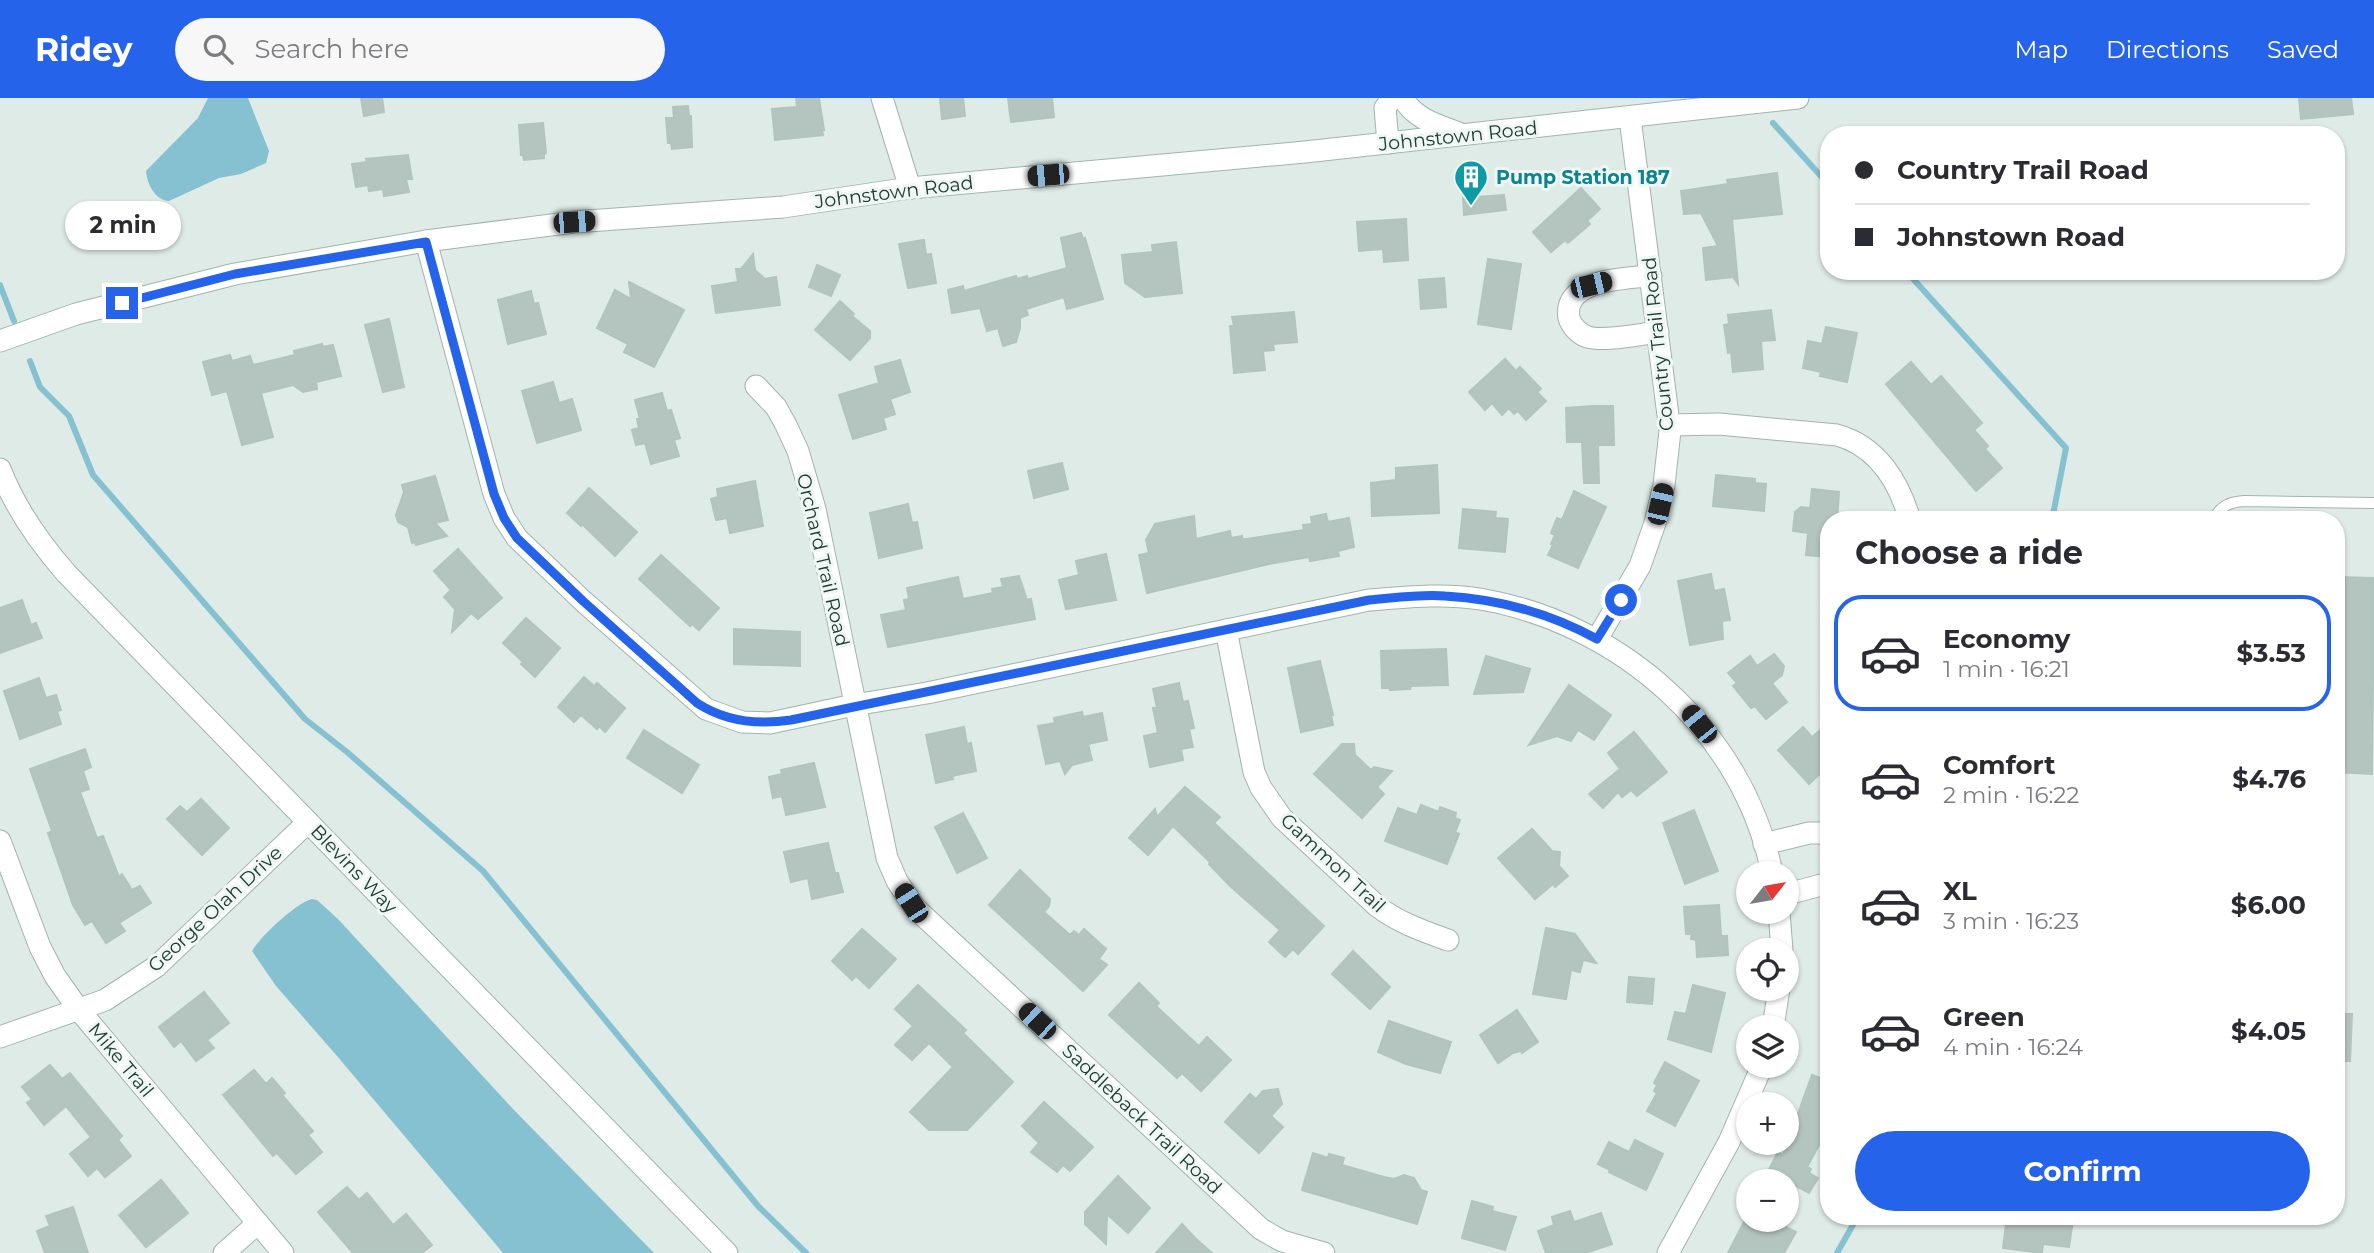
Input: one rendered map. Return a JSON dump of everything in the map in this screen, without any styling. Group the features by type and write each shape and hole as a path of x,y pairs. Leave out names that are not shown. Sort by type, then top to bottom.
{"street":[{"path":"882,98 910,188"},
{"name":"Johnstown Road","path":"0,341 76,314 235,274 426,242 574,222 783,207 910,188 1388,143 1798,98"},
{"path":"1388,143 1389,100 1426,120 1464,135"},
{"name":"Country Trail Road","path":"1597,639 1640,566 1656,523 1664,485 1669,425 1630,118"},
{"path":"426,242 494,494 504,518 517,538 583,601 706,709 742,722 770,723 927,693 1369,600 1443,596 1479,599 1511,606 1574,627 1624,655 1660,683 1685,708 1731,768 1749,801 1769,861"},
{"path":"1651,276 1591,285 1577,293 1570,304 1569,318 1574,327 1587,337 1605,338 1658,332"},
{"name":"Orchard Trail Road","path":"756,386 776,407 798,451 814,509 854,705"},
{"path":"1669,425 1720,425 1837,435 1850,439 1867,448 1892,477 1907,511"},
{"name":"Blevins Way","path":"0,469 10,494 29,525 66,573 727,1253"},
{"name":"Gammon Trail","path":"1226,630 1248,751 1269,803 1390,916 1448,940"},
{"name":"Saddleback Trail Road","path":"854,705 887,858 897,881 915,908 1261,1229 1282,1241 1324,1253"},
{"name":"George Olah Drive","path":"0,1037 79,1010 123,990 157,966 308,822"},
{"path":"1764,844 1809,833 1820,833"},
{"name":"Mike Trail","path":"0,841 40,947 79,1010 283,1253"},
{"path":"1799,891 1820,885"},
{"path":"1668,1253 1729,1142 1757,1078"},
{"path":"224,1253 258,1223"}],"lane":[{"path":"2218,511 2224,506 2244,501 2374,503"}],"water":[{"path":"208,98 248,98 269,151 266,163 241,174 219,178 169,201 164,200 153,190 146,171 198,118"},
{"path":"312,899 317,900 338,919 514,1110 654,1253 503,1253 276,986 252,951 279,921"}],"building":[{"path":"361,98 382,98 384,112 364,116"},
{"path":"796,98 819,98 823,135 775,140 772,109 797,107"},
{"path":"940,98 963,98 965,116 942,119"},
{"path":"1008,98 1052,98 1054,117 1011,122"},
{"path":"2299,98 2351,98 2353,114 2301,119"},
{"path":"688,106 692,147 672,149 671,143 668,143 666,118 674,118 673,107"},
{"path":"543,123 546,153 544,158 524,160 521,155 519,125"},
{"path":"408,155 412,179 406,179 409,192 384,196 383,189 369,191 368,185 356,187 352,164 367,162 366,159"},
{"path":"1777,173 1782,214 1732,219 1738,284 1733,277 1706,280 1703,248 1718,246 1701,213 1684,214 1681,191 1728,184 1727,180"},
{"path":"1581,188 1600,209 1587,221 1590,224 1568,243 1565,240 1551,252 1533,232"},
{"path":"1504,195 1506,210 1464,215 1463,198"},
{"path":"1406,219 1408,260 1384,262 1383,249 1359,251 1357,222"},
{"path":"1081,233 1083,239 1085,238 1103,299 1067,309 1064,297 1026,309 1028,315 1020,318 1016,342 1003,346 998,328 987,331 980,308 952,313 948,290 963,286 964,291 1016,276 1017,279 1027,276 1028,279 1067,268 1061,238"},
{"path":"924,240 926,255 931,254 936,283 908,288 899,244"},
{"path":"1176,242 1182,293 1145,297 1125,283 1122,255 1153,252 1152,245"},
{"path":"753,254 755,270 765,279 776,277 780,305 716,313 712,286 738,282 736,269 741,269"},
{"path":"1488,259 1521,264 1511,329 1478,324"},
{"path":"817,265 840,275 831,296 809,287"},
{"path":"1444,278 1446,307 1421,309 1419,280"},
{"path":"629,282 684,310 654,367 624,352 628,344 597,328 615,290 631,299"},
{"path":"531,291 534,304 538,303 546,334 508,344 498,300"},
{"path":"840,301 854,314 852,316 870,331 870,338 850,360 815,330"},
{"path":"1771,310 1775,340 1761,341 1763,369 1733,372 1724,325 1729,324 1728,315"},
{"path":"1294,312 1297,342 1273,344 1274,350 1263,351 1265,370 1234,373 1230,326 1234,326 1232,317"},
{"path":"389,319 404,387 383,392 365,325"},
{"path":"1826,327 1857,333 1847,382 1820,376 1821,372 1803,368 1808,341 1822,344"},
{"path":"322,344 323,347 333,345 341,376 316,382 317,389 303,392 293,385 261,393 273,437 242,445 227,391 212,395 203,362 230,355 232,361 250,356 253,365 295,355 294,351"},
{"path":"1505,359 1516,371 1520,367 1541,389 1537,392 1546,401 1526,420 1518,411 1514,414 1509,408 1502,415 1492,403 1485,410 1469,392"},
{"path":"900,360 910,392 890,399 895,414 883,418 886,429 853,439 839,395 879,383 875,367"},
{"path":"1911,362 1931,385 1941,376 1982,423 1974,430 1988,446 1985,449 2002,468 1976,491 1886,384"},
{"path":"553,382 559,403 572,399 581,430 537,443 522,391"},
{"path":"662,393 680,438 674,440 679,456 651,464 645,443 636,445 632,430 639,428 637,419 640,419 635,400"},
{"path":"1613,406 1614,445 1598,445 1599,483 1584,483 1582,442 1567,442 1566,408"},
{"path":"1062,463 1068,489 1034,498 1028,471"},
{"path":"1437,465 1439,513 1372,516 1371,483 1396,480 1396,468"},
{"path":"1716,475 1755,479 1755,483 1766,484 1764,511 1713,506"},
{"path":"435,476 448,520 435,523 447,536 416,545 415,542 412,543 408,527 398,522 396,515 404,492 402,485"},
{"path":"755,481 763,526 730,533 727,518 716,520 711,499 718,497 717,489"},
{"path":"589,488 637,532 615,556 567,513"},
{"path":"1812,489 1839,492 1838,511 1820,511 1820,556 1806,555 1808,533 1793,531 1795,512 1801,507 1810,508"},
{"path":"1574,491 1606,507 1578,568 1548,555 1553,545 1551,544 1555,535 1551,533 1557,518 1562,520"},
{"path":"908,504 912,523 917,522 922,548 879,558 870,513"},
{"path":"1463,509 1496,512 1495,518 1508,519 1505,552 1459,548"},
{"path":"1326,514 1328,522 1349,518 1354,547 1338,551 1339,556 1310,561 1309,557 1269,564 1147,593 1139,555 1149,553 1146,540 1155,524 1194,516 1196,539 1230,531 1231,538 1242,536 1242,539 1247,539 1304,530 1303,525 1312,524 1311,517"},
{"path":"458,549 502,598 478,619 471,613 452,632 455,609 444,597 451,590 434,571"},
{"path":"1106,554 1116,600 1066,609 1059,580 1079,575 1076,561"},
{"path":"661,555 719,608 699,630 692,624 690,626 639,579"},
{"path":"1711,574 1714,591 1724,589 1730,620 1722,621 1723,639 1690,645 1678,581"},
{"path":"1019,576 1027,600 1031,599 1035,619 888,647 881,615 906,610 904,600 909,599 907,588 958,577 963,599 993,593 992,589 1003,587 1001,579"},
{"path":"2345,577 2374,578 2372,774 2345,772"},
{"path":"22,600 31,625 36,623 42,638 0,653 0,608"},
{"path":"526,618 560,648 535,677 503,643"},
{"path":"734,629 800,632 800,666 734,664"},
{"path":"1446,649 1448,685 1411,686 1410,689 1390,690 1382,688 1381,651"},
{"path":"1774,654 1784,666 1782,675 1772,683 1787,702 1766,719 1755,706 1751,708 1733,686 1737,683 1728,673 1750,656 1757,666"},
{"path":"1486,656 1530,669 1523,692 1474,694"},
{"path":"1320,661 1333,725 1301,732 1288,668"},
{"path":"584,677 594,686 597,683 625,708 605,732 599,726 597,729 581,715 574,722 558,707"},
{"path":"39,678 46,698 56,695 61,710 57,711 61,724 20,739 4,691"},
{"path":"1179,683 1183,702 1188,701 1194,728 1189,729 1193,747 1181,749 1183,760 1150,767 1144,736 1158,733 1153,708 1157,708 1153,689"},
{"path":"1569,685 1611,715 1594,740 1578,730 1571,741 1557,736 1529,745"},
{"path":"1082,712 1083,717 1102,713 1107,740 1088,744 1092,760 1072,765 1065,774 1060,761 1046,764 1038,726 1055,723 1054,718"},
{"path":"964,727 967,744 971,743 976,771 952,776 953,779 936,783 926,735"},
{"path":"1803,727 1812,737 1820,730 1820,774 1809,784 1778,750"},
{"path":"644,730 699,765 682,793 627,758"},
{"path":"1634,732 1667,772 1637,796 1631,790 1622,797 1618,792 1603,808 1589,794 1620,769 1608,753"},
{"path":"1342,744 1354,744 1355,755 1371,770 1374,767 1392,771 1377,787 1384,794 1362,818 1314,774"},
{"path":"85,749 91,767 83,771 89,789 80,792 97,838 103,836 119,877 122,874 132,890 140,886 151,903 119,923 125,931 106,943 92,921 85,925 73,905 48,833 52,831 30,769"},
{"path":"814,763 825,807 786,815 782,796 773,798 769,777 782,774 781,770"},
{"path":"1185,787 1220,817 1214,823 1324,926 1298,954 1293,949 1285,957 1269,942 1280,930 1229,885 1173,826 1148,855 1129,838 1155,809 1157,817"},
{"path":"201,799 229,828 202,855 167,819 180,806 187,812"},
{"path":"1421,805 1439,812 1440,807 1456,813 1455,818 1460,820 1455,832 1459,834 1447,864 1385,841 1398,808 1417,815"},
{"path":"1694,810 1718,871 1685,884 1663,823"},
{"path":"963,813 987,858 957,873 935,827"},
{"path":"1532,829 1552,851 1560,852 1559,866 1568,876 1535,899 1498,858"},
{"path":"828,843 843,892 812,899 808,878 791,882 784,852"},
{"path":"1020,870 1050,899 1044,912 1070,935 1074,931 1079,935 1084,929 1106,949 1099,959 1107,965 1083,991 989,905"},
{"path":"1719,905 1721,936 1727,936 1728,955 1697,957 1696,940 1691,939 1692,934 1686,934 1684,907"},
{"path":"1546,928 1575,934 1596,963 1583,960 1580,972 1571,970 1566,999 1533,994"},
{"path":"862,929 896,959 869,988 856,976 852,980 832,961"},
{"path":"1353,951 1390,987 1370,1009 1332,974"},
{"path":"1629,977 1654,979 1652,1004 1627,1002"},
{"path":"1139,983 1159,1003 1156,1006 1199,1046 1207,1037 1231,1060 1201,1091 1182,1073 1177,1078 1109,1015"},
{"path":"918,985 966,1030 963,1033 1013,1082 967,1130 929,1130 910,1112 953,1067 929,1043 912,1060 895,1045 913,1026 895,1009"},
{"path":"1693,985 1725,993 1711,1052 1668,1039 1675,1012 1686,1014"},
{"path":"204,992 229,1023 207,1040 214,1048 196,1061 181,1041 174,1047 159,1027"},
{"path":"1517,1010 1538,1042 1522,1053 1513,1053 1498,1063 1480,1035"},
{"path":"2345,1014 2352,1014 2350,1061 2345,1061"},
{"path":"1389,1021 1451,1042 1440,1073 1406,1064 1378,1052"},
{"path":"1665,1062 1699,1081 1675,1126 1647,1111 1657,1093 1654,1091 1657,1085 1654,1083"},
{"path":"50,1065 62,1079 70,1073 122,1136 118,1140 131,1156 105,1177 97,1168 88,1176 70,1154 91,1137 66,1106 44,1125 27,1103 32,1099 22,1087"},
{"path":"254,1070 266,1084 272,1078 285,1093 282,1095 313,1131 308,1135 322,1152 296,1174 277,1153 273,1156 223,1095"},
{"path":"1812,1075 1820,1078 1820,1143 1807,1167 1811,1169 1809,1173 1818,1178 1809,1193 1799,1188 1799,1169 1769,1169 1776,1155 1799,1155 1799,1111"},
{"path":"1278,1089 1282,1104 1271,1116 1283,1127 1259,1153 1225,1122 1250,1094 1256,1099 1263,1091"},
{"path":"1044,1102 1093,1147 1070,1171 1063,1165 1057,1172 1031,1152 1039,1143 1022,1126"},
{"path":"1635,1140 1663,1154 1646,1190 1598,1164 1609,1142 1629,1152"},
{"path":"1313,1153 1328,1158 1329,1154 1344,1158 1342,1165 1384,1177 1394,1179 1404,1175 1414,1178 1421,1190 1427,1192 1417,1224 1302,1190"},
{"path":"1118,1176 1150,1208 1128,1233 1107,1214 1106,1244 1085,1224 1085,1212"},
{"path":"161,1180 188,1213 146,1247 119,1215"},
{"path":"347,1187 359,1200 367,1193 393,1225 406,1214 432,1245 422,1253 353,1253 318,1212"},
{"path":"1472,1201 1493,1207 1492,1211 1516,1217 1505,1250 1462,1238"},
{"path":"73,1207 88,1253 45,1253 37,1231 50,1226 46,1216"},
{"path":"1570,1211 1574,1222 1601,1213 1612,1244 1585,1253 1546,1253 1538,1231 1554,1225 1552,1217"},
{"path":"1182,1224 1195,1238 1212,1253 1156,1253"},
{"path":"2006,1225 2072,1225 2069,1247 2043,1244 2042,1253 2003,1248"},
{"path":"1739,1232 1796,1232 1784,1253 1728,1253"}],"waterway":[{"path":"1773,123 1820,175"},
{"path":"1914,280 2066,448 2054,511"},
{"path":"0,285 14,321"},
{"path":"30,361 40,387 69,416 93,475 305,719 347,752 483,871 758,1206 806,1253"},
{"path":"1837,1253 1853,1225"}],"place":[{"name":"Pump Station 187","path":"1471,207"}],"route":[{"path":"122,303 235,274 426,242 494,494 504,518 517,538 697,703 742,722 770,723 791,720 1369,600 1443,596 1479,599 1544,616 1597,639 1621,600"}]}
